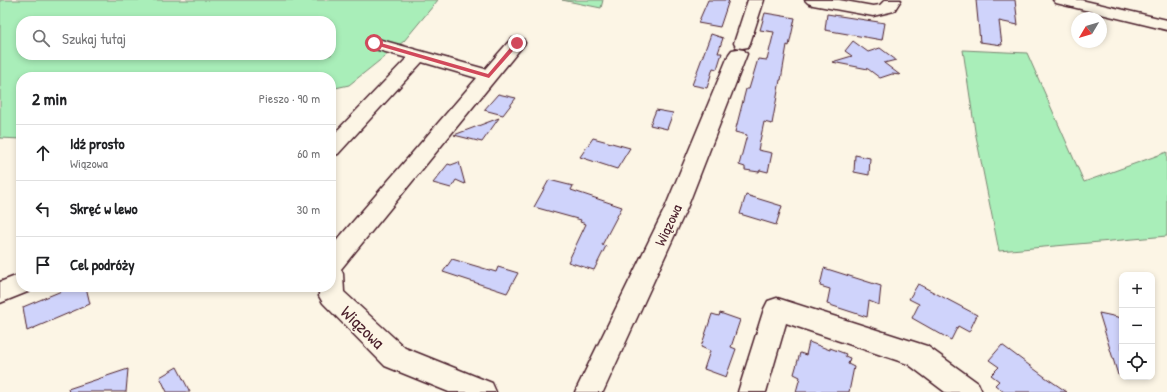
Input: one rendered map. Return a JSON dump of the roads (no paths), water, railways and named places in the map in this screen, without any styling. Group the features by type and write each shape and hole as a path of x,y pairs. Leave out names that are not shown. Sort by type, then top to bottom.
{"street":[{"name":"Wiązowa","path":"589,392 676,208 740,49 756,0"},
{"path":"813,0 873,11 883,10 891,6 892,0"},
{"path":"1061,0 1167,25"},
{"path":"1126,0 1148,16 1150,21"},
{"path":"374,43 489,76"},
{"path":"336,258 517,43"},
{"path":"336,144 418,56"},
{"path":"0,293 16,286"},
{"name":"Wiązowa","path":"335,292 395,357 482,392"},
{"path":"752,392 777,309 917,355 968,392"}]}
